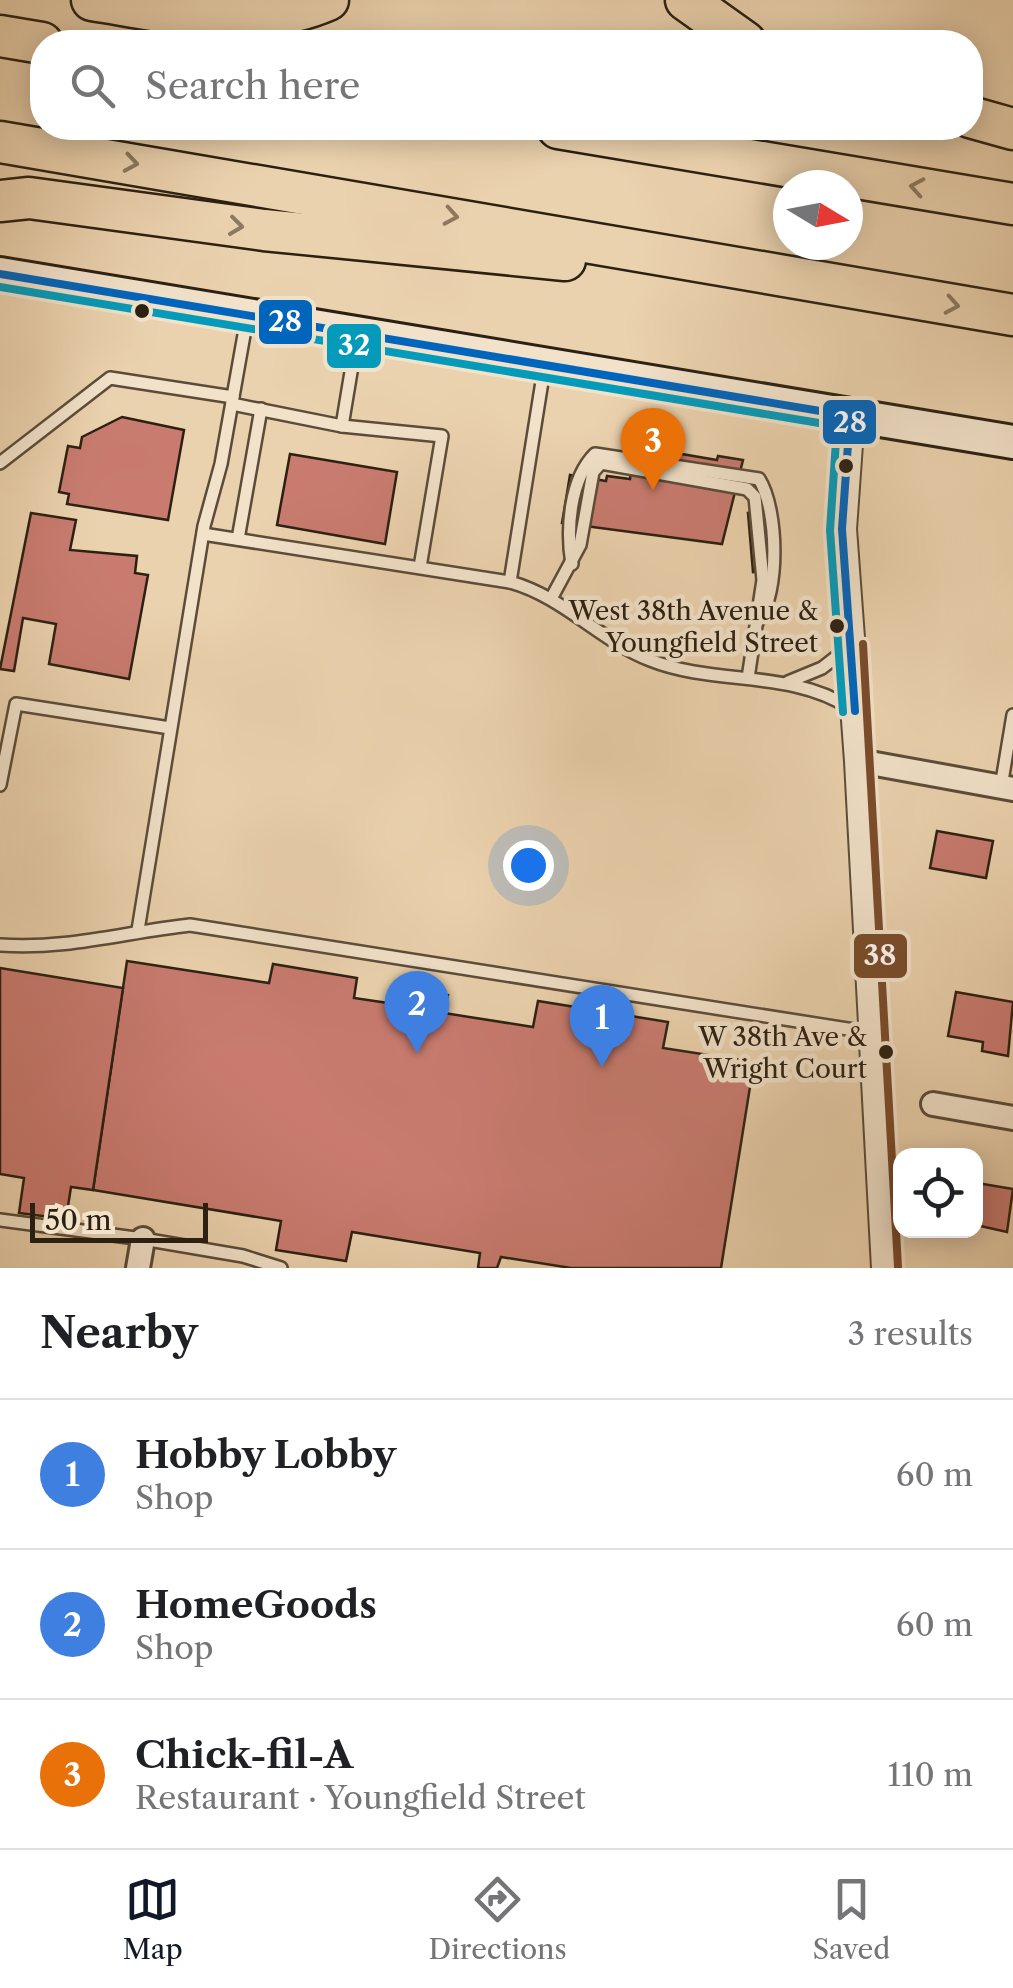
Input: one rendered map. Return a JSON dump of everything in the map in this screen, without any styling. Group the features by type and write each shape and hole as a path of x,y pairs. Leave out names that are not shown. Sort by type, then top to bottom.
{"highway":[{"path":"92,0 202,18 260,17 328,0"},
{"path":"686,0 728,30"},
{"path":"0,36 30,41"},
{"path":"983,121 1013,129"},
{"path":"630,140 1013,204"},
{"path":"0,142 1013,315"},
{"path":"0,200 29,198 264,230 892,294"}],"main road":[{"path":"0,274 1013,442"}],"street":[{"path":"850,416 842,529 859,761 886,1268"},
{"path":"859,761 1007,788"},
{"path":"932,1104 1013,1118"},
{"path":"138,1268 143,1239"}],"lane":[{"path":"138,930 203,534 247,318"},
{"path":"342,426 357,336"},
{"path":"510,582 544,367"},
{"path":"0,463 110,378 342,426 442,436 420,567"},
{"path":"238,539 261,409"},
{"path":"552,597 572,564 568,540 580,469 596,454 759,480 766,492 774,574 769,607 757,622 748,678"},
{"path":"203,534 510,582 552,597 647,659 788,682 826,692 856,711"},
{"path":"788,682 822,668 850,645"},
{"path":"0,784 16,704 170,728"},
{"path":"1007,788 1013,715"},
{"path":"0,945 83,945 138,930 205,927 873,1033"},
{"path":"0,1220 243,1256 281,1268"}],"building":[{"path":"122,417 184,430 168,520 67,504 69,494 59,492 68,446 80,448 82,437"},
{"path":"635,446 717,460 718,456 743,460 722,544 562,523 570,475 606,481 607,476 630,479"},
{"path":"290,454 397,472 385,544 277,525"},
{"path":"774,511 779,569 753,572 748,513"},
{"path":"31,513 76,520 70,550 137,556 135,573 148,575 129,679 49,664 56,624 23,618 14,671 0,669"},
{"path":"937,831 993,841 986,878 930,868"},
{"path":"127,961 269,983 273,964 357,978 354,998 395,1004 398,987 448,995 444,1013 533,1027 538,1001 668,1022 663,1048 754,1062 721,1268 571,1268 501,1257 497,1268 478,1268 480,1253 352,1232 346,1261 276,1250 281,1221 93,1190"},
{"path":"0,968 123,988 93,1190 71,1187 66,1219 19,1213 24,1178 0,1174"},
{"path":"956,992 1013,1002 1008,1056 982,1051 983,1042 948,1036"},
{"path":"983,1184 1013,1189 1007,1232 983,1227"}],"transit line":[{"name":"28","path":"0,274 850,416 842,529 855,711"},
{"name":"32","path":"0,287 837,426 830,530 843,712"},
{"name":"38","path":"863,644 898,1267"}],"place":[{"name":"Chick-fil-A","path":"653,490"},
{"name":"West 38th Avenue & Youngfield Street","path":"837,626"},
{"name":"W 38th Ave & Wright Court","path":"886,1052"},
{"name":"HomeGoods","path":"417,1053"},
{"name":"Hobby Lobby","path":"602,1067"}]}
